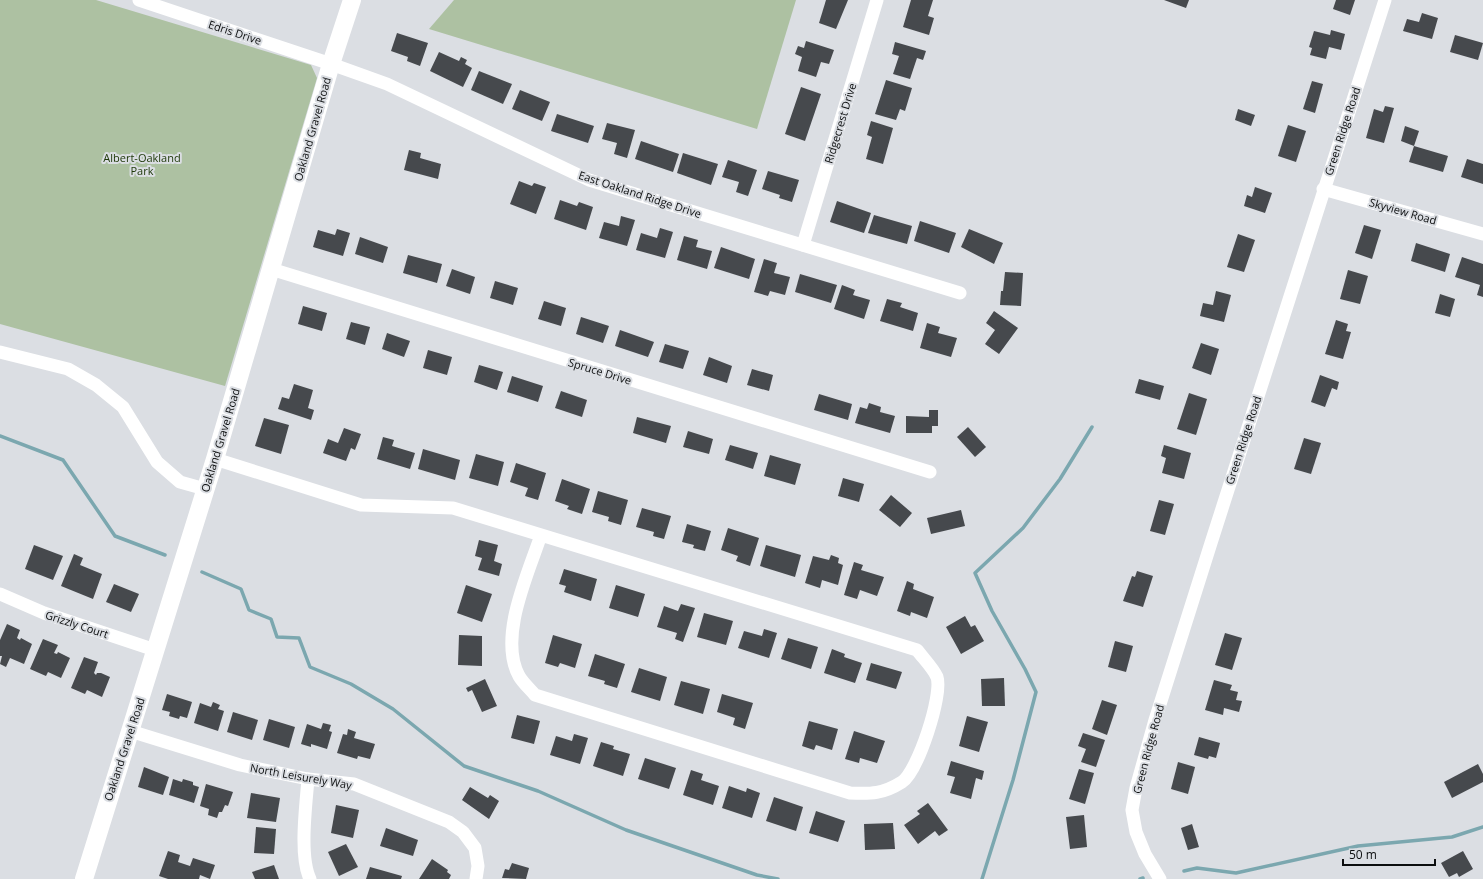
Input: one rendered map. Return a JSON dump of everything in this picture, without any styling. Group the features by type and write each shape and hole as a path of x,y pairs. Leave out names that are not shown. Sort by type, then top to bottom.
{"street":[{"name":"Edris Drive","path":"139,0 331,64"},
{"name":"Oakland Gravel Road","path":"84,879 204,489 215,459 331,64 352,0"},
{"name":"Ridgecrest Drive","path":"803,245 877,0"},
{"name":"Green Ridge Road","path":"1160,879 1145,854 1136,832 1132,810 1136,788 1167,683 1385,0"},
{"name":"East Oakland Ridge Drive","path":"331,64 388,84 589,180 960,293"},
{"name":"Skyview Road","path":"1324,189 1483,234"},
{"name":"Spruce Drive","path":"271,269 930,472"},
{"path":"0,352 68,369 96,385 122,407 157,462 180,482 204,489"},
{"path":"215,459 361,505 453,508 917,650 937,678 936,704 920,756 903,781 876,794 850,793 535,695 519,676 511,651 513,619 541,535"},
{"name":"Grizzly Court","path":"0,594 44,613 155,650"},
{"name":"North Leisurely Way","path":"130,731 240,765 308,779 354,784 449,822 463,832 475,848 478,866 476,879"},
{"path":"308,779 305,814 305,869 310,879"}],"green space":[{"name":"Albert-Oakland Park","path":"0,0 96,0 311,65 317,78 225,386 0,324"},
{"path":"454,0 796,0 757,129 429,29"}],"building":[{"path":"826,0 848,0 836,29 819,23"},
{"path":"911,0 933,0 928,16 934,18 929,35 903,27"},
{"path":"1164,0 1189,0 1186,8"},
{"path":"1336,0 1355,0 1350,15 1333,9"},
{"path":"1422,13 1438,18 1432,39 1403,31 1407,19 1419,22"},
{"path":"1331,30 1345,34 1341,50 1329,47 1326,59 1310,55 1312,48 1309,47 1314,31 1330,35"},
{"path":"397,33 428,43 420,66 407,61 408,57 391,51"},
{"path":"1455,35 1483,43 1478,60 1450,52"},
{"path":"806,41 834,50 829,64 821,62 816,77 798,71 802,57 795,54 798,46 804,48"},
{"path":"895,42 926,51 923,60 917,58 910,79 893,74 899,56 892,54"},
{"path":"439,52 459,61 461,57 467,60 465,64 472,68 463,87 430,71"},
{"path":"479,71 512,84 503,104 471,90"},
{"path":"886,80 912,88 905,111 900,109 896,120 875,114"},
{"path":"1312,81 1323,84 1315,113 1303,109"},
{"path":"801,87 821,94 805,141 785,134"},
{"path":"520,90 550,102 542,121 512,109"},
{"path":"1385,106 1394,108 1384,143 1366,138 1374,109 1383,112"},
{"path":"1238,109 1255,115 1251,126 1235,120"},
{"path":"557,114 594,126 588,143 551,131"},
{"path":"871,121 893,128 883,164 866,159 872,137 867,135"},
{"path":"607,123 635,130 627,158 614,154 617,143 602,139"},
{"path":"1288,125 1306,131 1296,162 1278,156"},
{"path":"1405,126 1419,131 1414,146 1401,141"},
{"path":"641,141 679,154 673,172 635,159"},
{"path":"1414,146 1448,156 1443,172 1409,162"},
{"path":"409,150 421,153 420,158 441,164 438,179 404,170"},
{"path":"683,153 718,164 711,185 677,173"},
{"path":"1467,159 1483,164 1483,184 1461,177"},
{"path":"728,160 757,170 748,196 736,192 739,182 722,177"},
{"path":"768,171 799,180 792,202 779,198 780,195 762,189"},
{"path":"519,181 532,186 534,183 546,187 536,214 510,204"},
{"path":"1255,187 1272,193 1265,213 1244,206 1247,195 1252,197"},
{"path":"560,200 577,206 579,202 593,207 586,230 554,219"},
{"path":"837,201 871,213 864,233 830,222"},
{"path":"874,215 912,226 907,244 868,233"},
{"path":"621,216 635,220 627,246 599,238 604,222 619,226"},
{"path":"920,221 956,233 949,253 914,241"},
{"path":"1364,225 1381,230 1372,259 1355,253"},
{"path":"660,228 673,232 665,258 636,250 641,233 657,238"},
{"path":"337,229 350,233 343,256 313,247 318,230 335,235"},
{"path":"969,229 1003,243 994,264 961,247"},
{"path":"1238,234 1255,240 1244,272 1227,267"},
{"path":"684,236 698,240 696,247 712,251 707,269 677,260"},
{"path":"360,237 388,247 383,263 355,254"},
{"path":"1416,243 1450,254 1445,272 1411,261"},
{"path":"721,247 755,259 749,279 714,268"},
{"path":"408,255 442,264 437,283 403,273"},
{"path":"1462,257 1483,264 1483,297 1477,295 1480,285 1455,277"},
{"path":"764,259 777,263 774,273 790,277 785,295 770,291 768,296 754,292"},
{"path":"452,269 475,277 470,294 446,286"},
{"path":"1348,270 1368,276 1360,304 1340,299"},
{"path":"1005,272 1023,273 1021,306 1000,305"},
{"path":"800,274 837,285 831,303 795,292"},
{"path":"495,281 518,288 513,305 490,298"},
{"path":"842,285 855,290 853,295 870,300 864,319 834,309"},
{"path":"1216,291 1231,295 1224,322 1200,316 1203,303 1213,305"},
{"path":"1440,294 1455,299 1450,317 1435,313"},
{"path":"887,299 902,303 900,307 918,313 913,331 880,321"},
{"path":"544,301 566,308 561,326 538,319"},
{"path":"303,306 327,313 322,331 298,324"},
{"path":"994,311 1018,328 999,354 985,344 995,330 986,323"},
{"path":"581,317 609,326 603,343 576,334"},
{"path":"1336,320 1348,324 1346,331 1351,332 1343,359 1325,354"},
{"path":"351,322 370,327 365,345 346,339"},
{"path":"927,323 940,327 938,333 957,338 951,357 920,348"},
{"path":"620,330 654,342 648,357 615,346"},
{"path":"387,333 410,341 404,357 382,349"},
{"path":"1201,343 1219,349 1211,375 1192,368"},
{"path":"665,344 689,351 683,369 659,362"},
{"path":"428,350 452,357 447,375 423,368"},
{"path":"709,357 732,366 727,383 703,375"},
{"path":"479,365 503,372 497,390 474,382"},
{"path":"752,369 773,375 769,391 747,385"},
{"path":"1320,375 1339,382 1337,390 1332,388 1325,407 1311,402"},
{"path":"512,376 543,386 538,402 507,392"},
{"path":"1139,379 1164,386 1160,400 1135,393"},
{"path":"294,384 313,390 308,408 314,410 311,420 278,409 282,397 289,399"},
{"path":"561,391 587,400 582,417 555,408"},
{"path":"1189,393 1207,399 1196,435 1177,429"},
{"path":"819,394 852,404 848,420 814,410"},
{"path":"869,403 881,407 880,412 895,416 890,433 855,423 860,407 867,409"},
{"path":"929,410 938,410 938,426 932,426 932,433 906,433 906,416 929,417"},
{"path":"637,417 671,426 666,443 633,433"},
{"path":"264,418 289,425 281,454 255,446"},
{"path":"968,427 986,447 975,457 957,437"},
{"path":"344,428 361,434 355,450 351,448 346,461 323,453 328,439 338,443"},
{"path":"688,431 713,439 709,454 683,447"},
{"path":"383,437 394,440 392,446 415,453 410,469 377,459"},
{"path":"1304,438 1321,443 1311,474 1294,469"},
{"path":"730,445 758,453 753,469 725,460"},
{"path":"1164,445 1191,453 1184,479 1162,473 1166,458 1161,456"},
{"path":"423,449 460,460 455,480 418,469"},
{"path":"476,454 504,462 498,486 469,478"},
{"path":"770,455 801,464 795,485 764,476"},
{"path":"516,463 546,473 538,500 525,496 528,488 510,482"},
{"path":"843,478 864,484 859,502 838,496"},
{"path":"562,479 590,489 582,514 567,509 569,506 555,501"},
{"path":"598,491 628,500 621,525 608,521 609,517 592,512"},
{"path":"891,495 912,513 900,527 879,510"},
{"path":"1159,500 1174,504 1165,535 1150,531"},
{"path":"642,508 671,516 664,539 653,536 654,532 636,527"},
{"path":"961,510 965,526 931,534 927,518"},
{"path":"687,524 711,531 705,551 693,548 694,545 682,542"},
{"path":"728,528 759,538 750,566 736,561 738,556 721,550"},
{"path":"479,540 498,545 494,561 502,564 499,576 478,570 482,558 475,556"},
{"path":"34,545 63,556 53,580 25,569"},
{"path":"766,545 801,555 795,577 760,566"},
{"path":"74,554 83,558 80,565 102,574 93,599 61,586"},
{"path":"831,555 839,558 838,563 843,565 838,585 822,580 820,588 805,583 813,556 829,560"},
{"path":"854,562 863,565 861,570 884,577 877,596 860,590 857,599 844,595"},
{"path":"564,569 597,579 591,601 564,592 566,586 559,584"},
{"path":"1137,571 1153,576 1143,607 1123,601 1132,576 1135,577"},
{"path":"907,581 914,584 913,589 934,597 927,618 911,612 910,616 897,611"},
{"path":"114,584 139,594 131,612 106,602"},
{"path":"466,585 492,594 482,622 457,613"},
{"path":"616,585 645,594 638,617 609,608"},
{"path":"681,604 695,608 683,642 675,639 677,633 657,627 664,606 678,611"},
{"path":"704,613 733,621 726,645 697,637"},
{"path":"965,616 971,627 975,625 984,641 961,654 946,627"},
{"path":"7,624 20,630 17,638 20,640 21,638 32,644 24,664 10,658 6,667 0,664 2,656 0,656 0,640"},
{"path":"764,629 777,633 769,658 738,648 744,631 762,636"},
{"path":"1225,633 1242,638 1232,670 1215,665"},
{"path":"459,635 482,636 482,666 458,665"},
{"path":"553,635 582,644 575,668 560,663 558,667 545,663"},
{"path":"788,638 818,647 811,669 781,659"},
{"path":"43,639 58,645 54,653 57,654 58,652 70,658 61,678 48,672 46,676 30,669"},
{"path":"1115,641 1133,646 1126,672 1108,667"},
{"path":"832,649 845,654 844,657 862,663 855,683 824,673"},
{"path":"595,654 625,664 617,688 604,684 605,681 588,676"},
{"path":"84,657 98,662 94,673 96,675 97,673 101,673 110,677 102,697 87,690 85,694 71,688"},
{"path":"871,663 902,672 896,689 866,680"},
{"path":"639,668 667,677 660,701 631,692"},
{"path":"1004,678 1005,706 982,706 981,679"},
{"path":"485,679 497,706 482,712 472,690 468,692 466,688"},
{"path":"1214,680 1232,685 1230,690 1238,692 1236,700 1242,701 1239,712 1224,708 1223,715 1205,710"},
{"path":"681,681 710,689 703,714 674,705"},
{"path":"167,694 192,702 187,718 180,716 179,719 169,716 170,712 162,710"},
{"path":"722,694 753,703 745,729 733,725 735,718 717,712"},
{"path":"1102,700 1117,705 1107,735 1092,729"},
{"path":"213,702 220,705 218,709 224,711 218,731 194,723 200,703 211,707"},
{"path":"233,712 258,720 252,740 227,732"},
{"path":"517,715 540,721 534,744 511,738"},
{"path":"967,716 988,722 979,752 959,746"},
{"path":"269,719 295,727 289,748 263,740"},
{"path":"809,721 838,729 832,750 816,745 814,750 802,746"},
{"path":"323,723 331,725 329,731 332,732 327,749 311,744 311,747 301,744 307,724 321,729"},
{"path":"348,729 356,732 354,738 375,744 370,759 358,756 357,759 337,753 343,734 347,735"},
{"path":"854,731 885,741 877,763 860,758 859,763 845,759"},
{"path":"1083,733 1105,740 1096,767 1081,762 1086,749 1078,746"},
{"path":"574,734 588,738 580,764 550,755 556,736 572,741"},
{"path":"1199,737 1220,743 1216,758 1209,756 1208,759 1194,755"},
{"path":"601,742 614,746 613,749 630,754 623,776 593,766"},
{"path":"645,758 676,768 669,789 638,779"},
{"path":"951,761 984,771 982,780 976,778 971,799 950,793 955,777 947,775"},
{"path":"1178,762 1195,767 1188,794 1171,789"},
{"path":"1478,764 1483,774 1483,782 1452,798 1444,782"},
{"path":"144,767 169,777 163,795 138,787"},
{"path":"1079,769 1094,773 1085,804 1069,799"},
{"path":"691,770 703,774 701,780 719,786 713,805 683,795"},
{"path":"173,779 182,782 183,779 193,782 193,785 199,787 194,803 169,795"},
{"path":"206,784 233,792 228,806 225,805 222,812 219,812 217,818 208,815 209,809 200,806"},
{"path":"729,786 746,792 747,788 760,793 752,818 722,808"},
{"path":"470,787 488,798 490,795 499,801 489,819 462,800"},
{"path":"251,793 280,798 276,822 247,818"},
{"path":"774,797 803,807 796,831 766,821"},
{"path":"928,803 948,830 939,836 935,831 918,844 904,825 920,814 917,811"},
{"path":"336,805 359,810 353,838 331,833"},
{"path":"816,811 845,821 838,842 809,833"},
{"path":"1084,815 1087,847 1070,849 1066,817"},
{"path":"893,823 895,849 865,850 864,824"},
{"path":"1192,824 1199,847 1188,850 1181,828"},
{"path":"256,827 276,829 274,854 254,853"},
{"path":"386,828 418,840 413,856 380,846"},
{"path":"346,844 358,867 339,876 328,852"},
{"path":"168,851 180,855 178,862 190,866 193,858 215,865 210,879 200,875 199,879 168,879 159,876"},
{"path":"1463,851 1473,869 1459,877 1457,873 1449,877 1441,863"},
{"path":"432,859 448,870 447,872 451,875 449,879 419,879"},
{"path":"512,863 529,868 526,879 502,878 505,869 509,870"},
{"path":"274,865 279,879 255,879 252,872"},
{"path":"370,867 402,876 401,879 366,879"}],"waterway":[{"path":"982,879 1013,780 1036,692 1025,669 992,611 975,573 1023,528 1060,479 1092,427"},
{"path":"0,436 63,460 115,536 165,555"},
{"path":"202,572 241,589 249,610 271,619 277,637 299,638 310,667 351,684 393,709 464,766 538,791 626,830 757,875 778,879"},
{"path":"1184,871 1197,868 1236,873 1358,846 1452,837 1483,827"}]}
